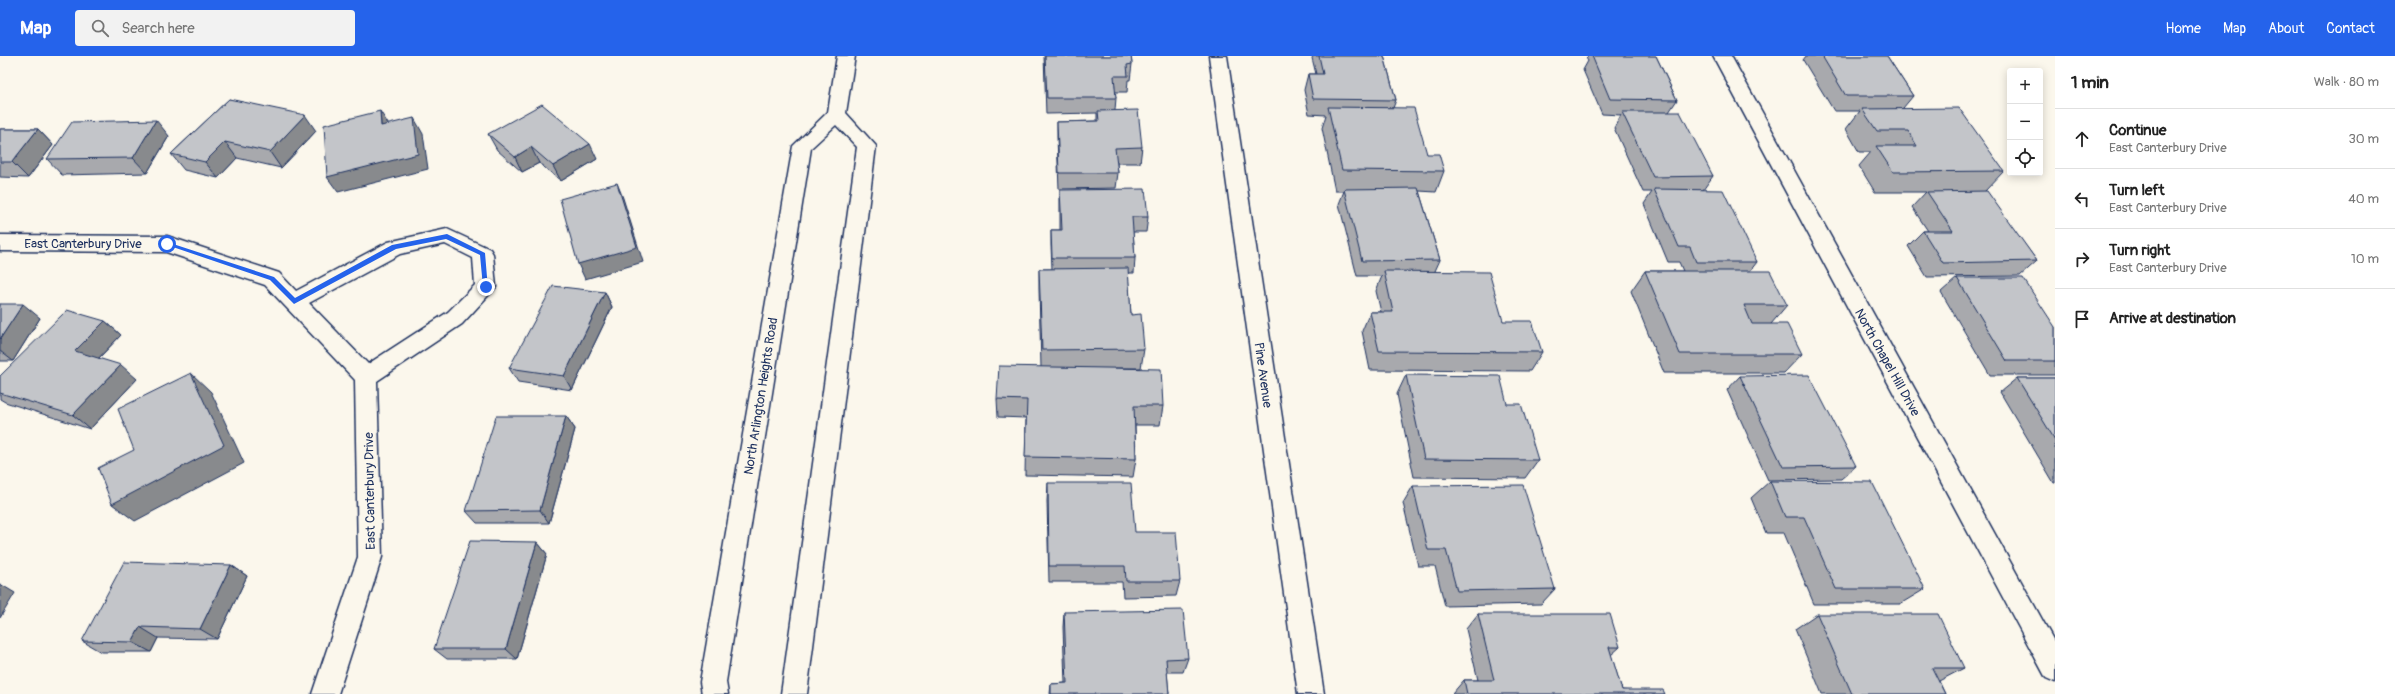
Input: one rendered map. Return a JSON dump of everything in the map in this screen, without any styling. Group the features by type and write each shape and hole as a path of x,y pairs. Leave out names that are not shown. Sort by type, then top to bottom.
{"street":[{"path":"794,694 867,146 837,114 846,56"},
{"name":"Pine Avenue","path":"1218,56 1311,694"},
{"name":"North Chapel Hill Drive","path":"1722,56 2055,669"},
{"name":"North Arlington Heights Road","path":"715,694 713,682 802,146 837,114"},
{"path":"294,301 395,247 447,236 483,254 486,287 455,318 366,377"},
{"name":"East Canterbury Drive","path":"0,243 167,244 272,279 366,377 370,557 326,694"}],"building":[{"path":"1045,56 1131,56 1132,64 1127,65 1128,76 1114,76 1116,98 1047,98"},
{"path":"1319,56 1384,56 1396,100 1313,99 1308,74 1323,74"},
{"path":"1592,56 1656,56 1677,100 1610,99"},
{"path":"1822,56 1887,56 1913,96 1846,96"},
{"path":"229,99 305,115 270,152 225,142 205,162 171,154"},
{"path":"542,104 590,144 553,166 531,147 515,157 488,134"},
{"path":"1328,107 1414,108 1427,154 1439,154 1444,171 1342,170"},
{"path":"1959,108 2004,171 1893,172 1876,146 1917,146 1908,131 1877,131 1862,109"},
{"path":"1138,110 1142,147 1115,148 1118,173 1059,173 1057,122 1099,121 1098,111"},
{"path":"380,111 381,126 414,118 418,154 327,177 324,125"},
{"path":"1622,112 1680,112 1713,176 1653,177"},
{"path":"156,120 133,158 47,159 72,122"},
{"path":"0,129 38,129 12,162 0,162"},
{"path":"617,183 637,247 578,264 560,199"},
{"path":"1418,188 1440,260 1362,261 1344,189"},
{"path":"1145,189 1148,217 1132,217 1135,258 1052,258 1051,230 1062,230 1060,190"},
{"path":"1654,189 1723,190 1757,262 1696,262 1690,247 1679,247"},
{"path":"1987,191 2037,261 1943,263 1923,231 1953,231 1927,192"},
{"path":"1128,268 1131,315 1141,314 1144,349 1042,350 1039,269"},
{"path":"1384,271 1489,272 1503,321 1532,321 1542,352 1379,351 1370,312 1393,312"},
{"path":"1645,271 1770,271 1787,305 1744,305 1752,324 1787,324 1802,354 1680,354"},
{"path":"1957,278 2023,278 2055,327 2055,361 2007,361"},
{"path":"553,286 605,292 564,376 509,368"},
{"path":"0,304 23,304 0,339"},
{"path":"67,310 105,321 75,351 121,365 73,415 0,393 0,376"},
{"path":"999,366 1161,369 1163,406 1134,406 1136,459 1025,457 1027,400 997,399"},
{"path":"191,373 224,445 112,504 98,468 134,450 118,409"},
{"path":"1406,375 1500,376 1507,404 1521,404 1538,460 1424,459"},
{"path":"1809,375 1856,466 1783,467 1740,376"},
{"path":"2017,378 2055,378 2055,440"},
{"path":"496,416 566,416 540,510 466,511"},
{"path":"1770,481 1872,482 1925,589 1836,589 1804,517 1785,517"},
{"path":"1048,483 1131,483 1135,532 1176,532 1180,581 1126,581 1125,566 1049,566"},
{"path":"1523,485 1555,589 1457,591 1446,550 1428,550 1413,486"},
{"path":"470,541 537,542 506,649 434,649"},
{"path":"124,562 231,565 200,629 140,627 132,642 82,641"},
{"path":"1183,610 1188,658 1166,659 1169,694 1051,694 1051,684 1067,683 1064,612"},
{"path":"1478,614 1610,614 1620,647 1609,647 1622,690 1663,690 1665,694 1467,694 1464,680 1494,680"},
{"path":"1817,614 1938,614 1964,668 1932,668 1945,694 1852,694"}],"route":[{"path":"167,244 272,279 294,301 395,247 447,236 483,254 486,287"}]}
